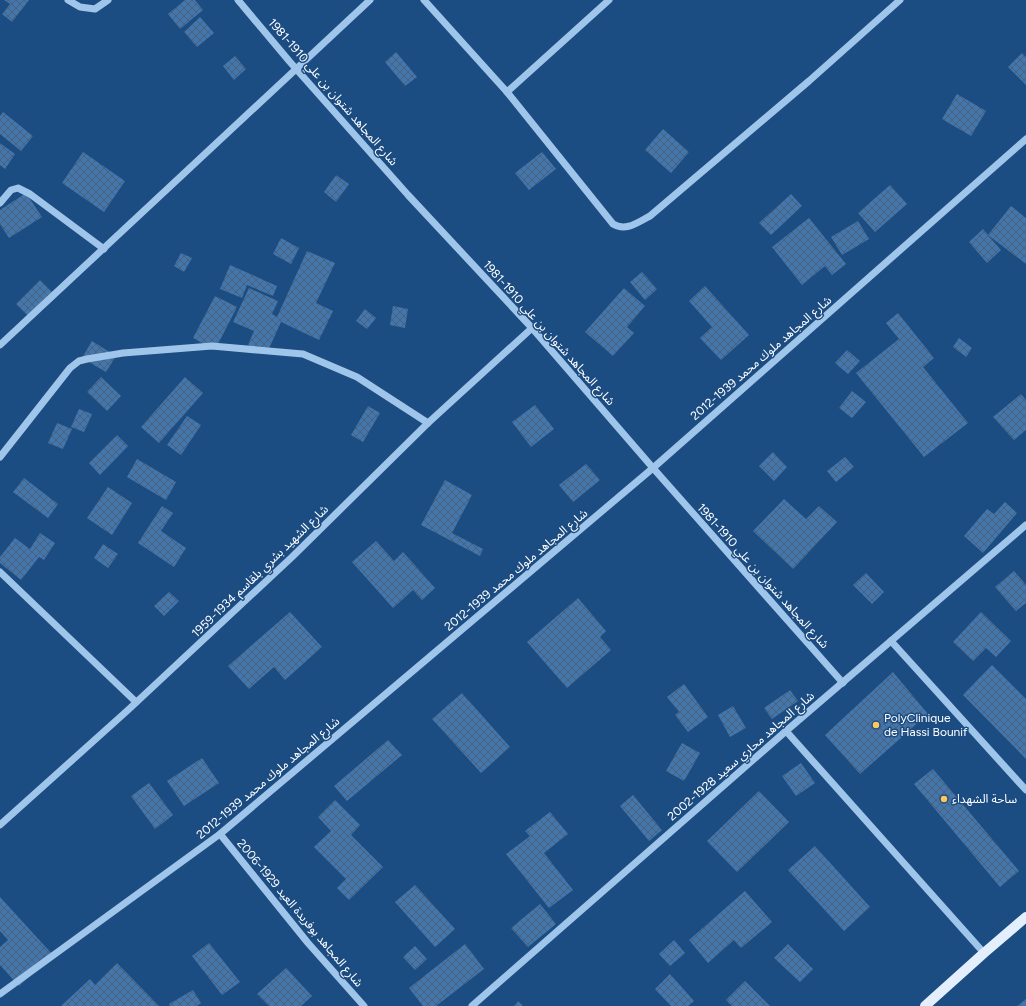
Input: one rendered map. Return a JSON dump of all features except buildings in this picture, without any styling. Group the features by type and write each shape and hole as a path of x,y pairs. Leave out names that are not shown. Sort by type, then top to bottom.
{"main road":[{"path":"925,1006 1026,917"}],"street":[{"path":"68,0 80,7 95,9 108,0"},
{"name":"شارع المجاهد شتوان بن علي 1910-1981","path":"238,0 296,69 408,195 532,328 653,468 843,683"},
{"path":"0,346 370,0"},
{"path":"424,0 507,92 613,224 618,227 630,227 650,216 809,81 900,0"},
{"path":"507,92 609,0"},
{"name":"شارع المجاهد ملوك محمد 1939-2012","path":"0,994 220,834 653,468 1026,139"},
{"path":"0,202 11,190 18,188 30,194 104,248"},
{"name":"شارع الشهيد بشري بلقاسم 1934-1959","path":"0,825 292,558 428,423 532,328"},
{"path":"0,457 70,368 87,358 123,352 212,346 303,354 357,377 428,423"},
{"name":"شارع المجاهد محاري سعيد 1928-2002","path":"472,1006 786,731 1026,525"},
{"path":"0,572 136,702"},
{"path":"891,641 1026,790"},
{"path":"786,731 984,953"},
{"name":"شارع المجاهد بوفريدة العيد 1929-2006","path":"220,834 308,943 364,1006"}],"place":[{"name":"PolyClinique de Hassi Bounif","path":"876,725"},
{"name":"ساحة الشهداء","path":"944,799"}]}
